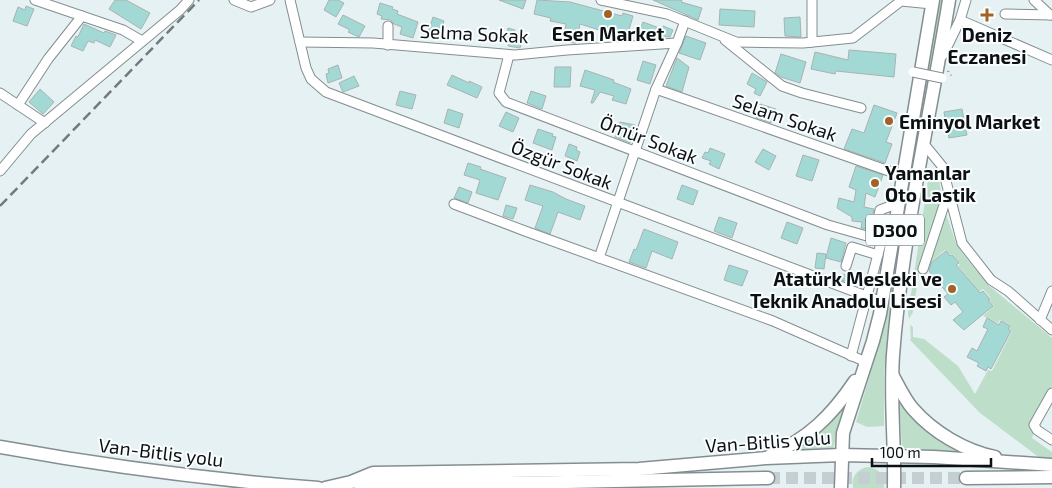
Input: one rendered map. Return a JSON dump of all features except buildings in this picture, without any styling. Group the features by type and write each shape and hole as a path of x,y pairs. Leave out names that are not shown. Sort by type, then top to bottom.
{"highway":[{"name":"D300","path":"892,375 903,263 949,0"},
{"name":"Van-Bitlis yolu","path":"325,488 351,482 373,473 639,469 766,458 841,455 845,424 873,341 882,302 878,241 899,203 932,2"},
{"path":"766,458 794,444 812,432 831,413 865,364"},
{"path":"892,375 895,456 894,488"},
{"path":"892,375 912,408 934,428 957,443 989,455 1037,465"},
{"name":"Van-Bitlis yolu","path":"0,447 260,486 318,488"},
{"path":"841,488 841,455 895,456 1052,465"},
{"path":"966,478 1052,477"},
{"path":"351,482 515,483 768,478"}],"street":[{"path":"35,0 123,30 142,41"},
{"path":"0,171 31,134 189,0"},
{"path":"234,0 251,7 270,0"},
{"name":"Özgür Sokak","path":"290,0 306,68 312,79 326,92 882,302"},
{"path":"601,0 667,14 736,42 812,42 853,38 900,0 932,2"},
{"path":"812,0 812,42"},
{"path":"938,65 960,20 966,0"},
{"path":"1034,0 1051,15"},
{"path":"1005,14 1051,15"},
{"path":"18,105 48,58 82,16"},
{"path":"960,20 1052,60"},
{"path":"599,258 656,89 685,21"},
{"path":"388,26 388,45"},
{"path":"718,34 782,86 861,108"},
{"name":"Selma Sokak","path":"300,42 388,45 509,55 677,43"},
{"name":"Ömür Sokak","path":"509,55 499,93 506,102 828,225 878,241"},
{"path":"913,72 942,78"},
{"name":"Selam Sokak","path":"656,89 903,176"},
{"path":"0,92 44,123"},
{"path":"924,144 942,166 962,243 991,280 1008,291 1052,330"},
{"path":"923,269 948,192"},
{"path":"851,356 878,255 880,210 899,203"},
{"path":"454,204 773,321 865,364"},
{"path":"863,250 878,241"},
{"path":"846,266 852,247 878,255"},
{"path":"1040,320 1052,291"},
{"path":"1052,393 1034,424 1037,430 1052,440"}],"green space":[{"path":"938,0 943,0 884,372 884,426 867,427 856,422 879,344"},
{"path":"929,174 937,177 943,201 920,267 913,312 909,319 908,314"},
{"path":"945,211 960,250 987,284 1052,338 1052,386 1030,423 1034,432 1032,438 1052,452 1052,461 1044,461 980,413 910,340 910,325 913,327 913,337 924,339 958,366 975,394 988,370 992,371 1012,331 1009,329 1010,325 1000,320 998,323 983,316 994,306 989,300 991,298 983,289 979,292 958,266 960,264 952,254 950,255 945,250 926,267"},
{"path":"846,401 833,449 793,451"},
{"path":"899,401 922,425 970,454 902,448"},
{"path":"867,467 881,473 884,480 884,488 853,488 855,474"}],"tunnel":[{"path":"768,478 966,478"}],"railway":[{"path":"0,206 199,0"}],"place":[{"name":"Esen Market","path":"608,14"},
{"name":"Deniz Eczanesi","path":"987,15"},
{"name":"Eminyol Market","path":"889,121"},
{"name":"Yamanlar Oto Lastik","path":"875,183"},
{"name":"Atatürk Mesleki ve Teknik Anadolu Lisesi","path":"952,289"}]}
